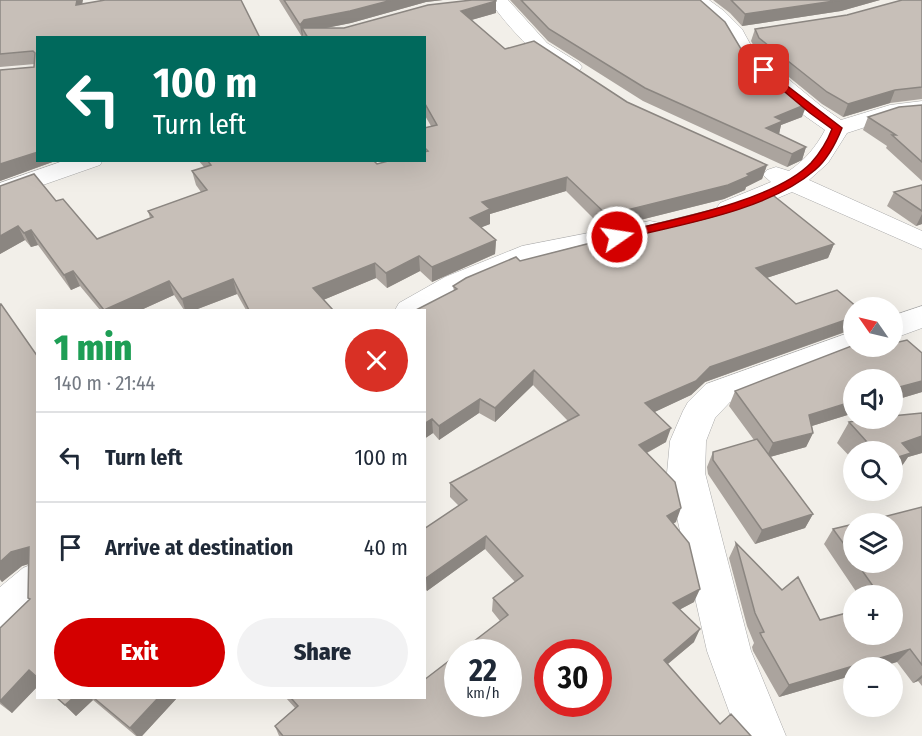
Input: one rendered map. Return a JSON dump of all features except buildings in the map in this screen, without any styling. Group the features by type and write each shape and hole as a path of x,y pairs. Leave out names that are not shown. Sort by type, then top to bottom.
{"street":[{"path":"697,0 715,12 737,35 740,47 746,55 813,111 838,128"},
{"path":"492,2 540,47 587,78"},
{"path":"737,35 758,31"},
{"path":"704,217 792,182 814,166 831,144 838,128 890,112 922,108"},
{"path":"0,192 85,162"},
{"path":"752,163 922,242"},
{"path":"412,309 455,284 532,252 672,224"},
{"path":"903,324 922,316"},
{"path":"762,736 729,651 686,473 688,441 700,411 718,393 843,346"},
{"path":"0,614 36,583"}],"route":[{"path":"617,237 704,217 734,207 792,182 814,166 831,144 838,128 781,86 764,70"}]}
